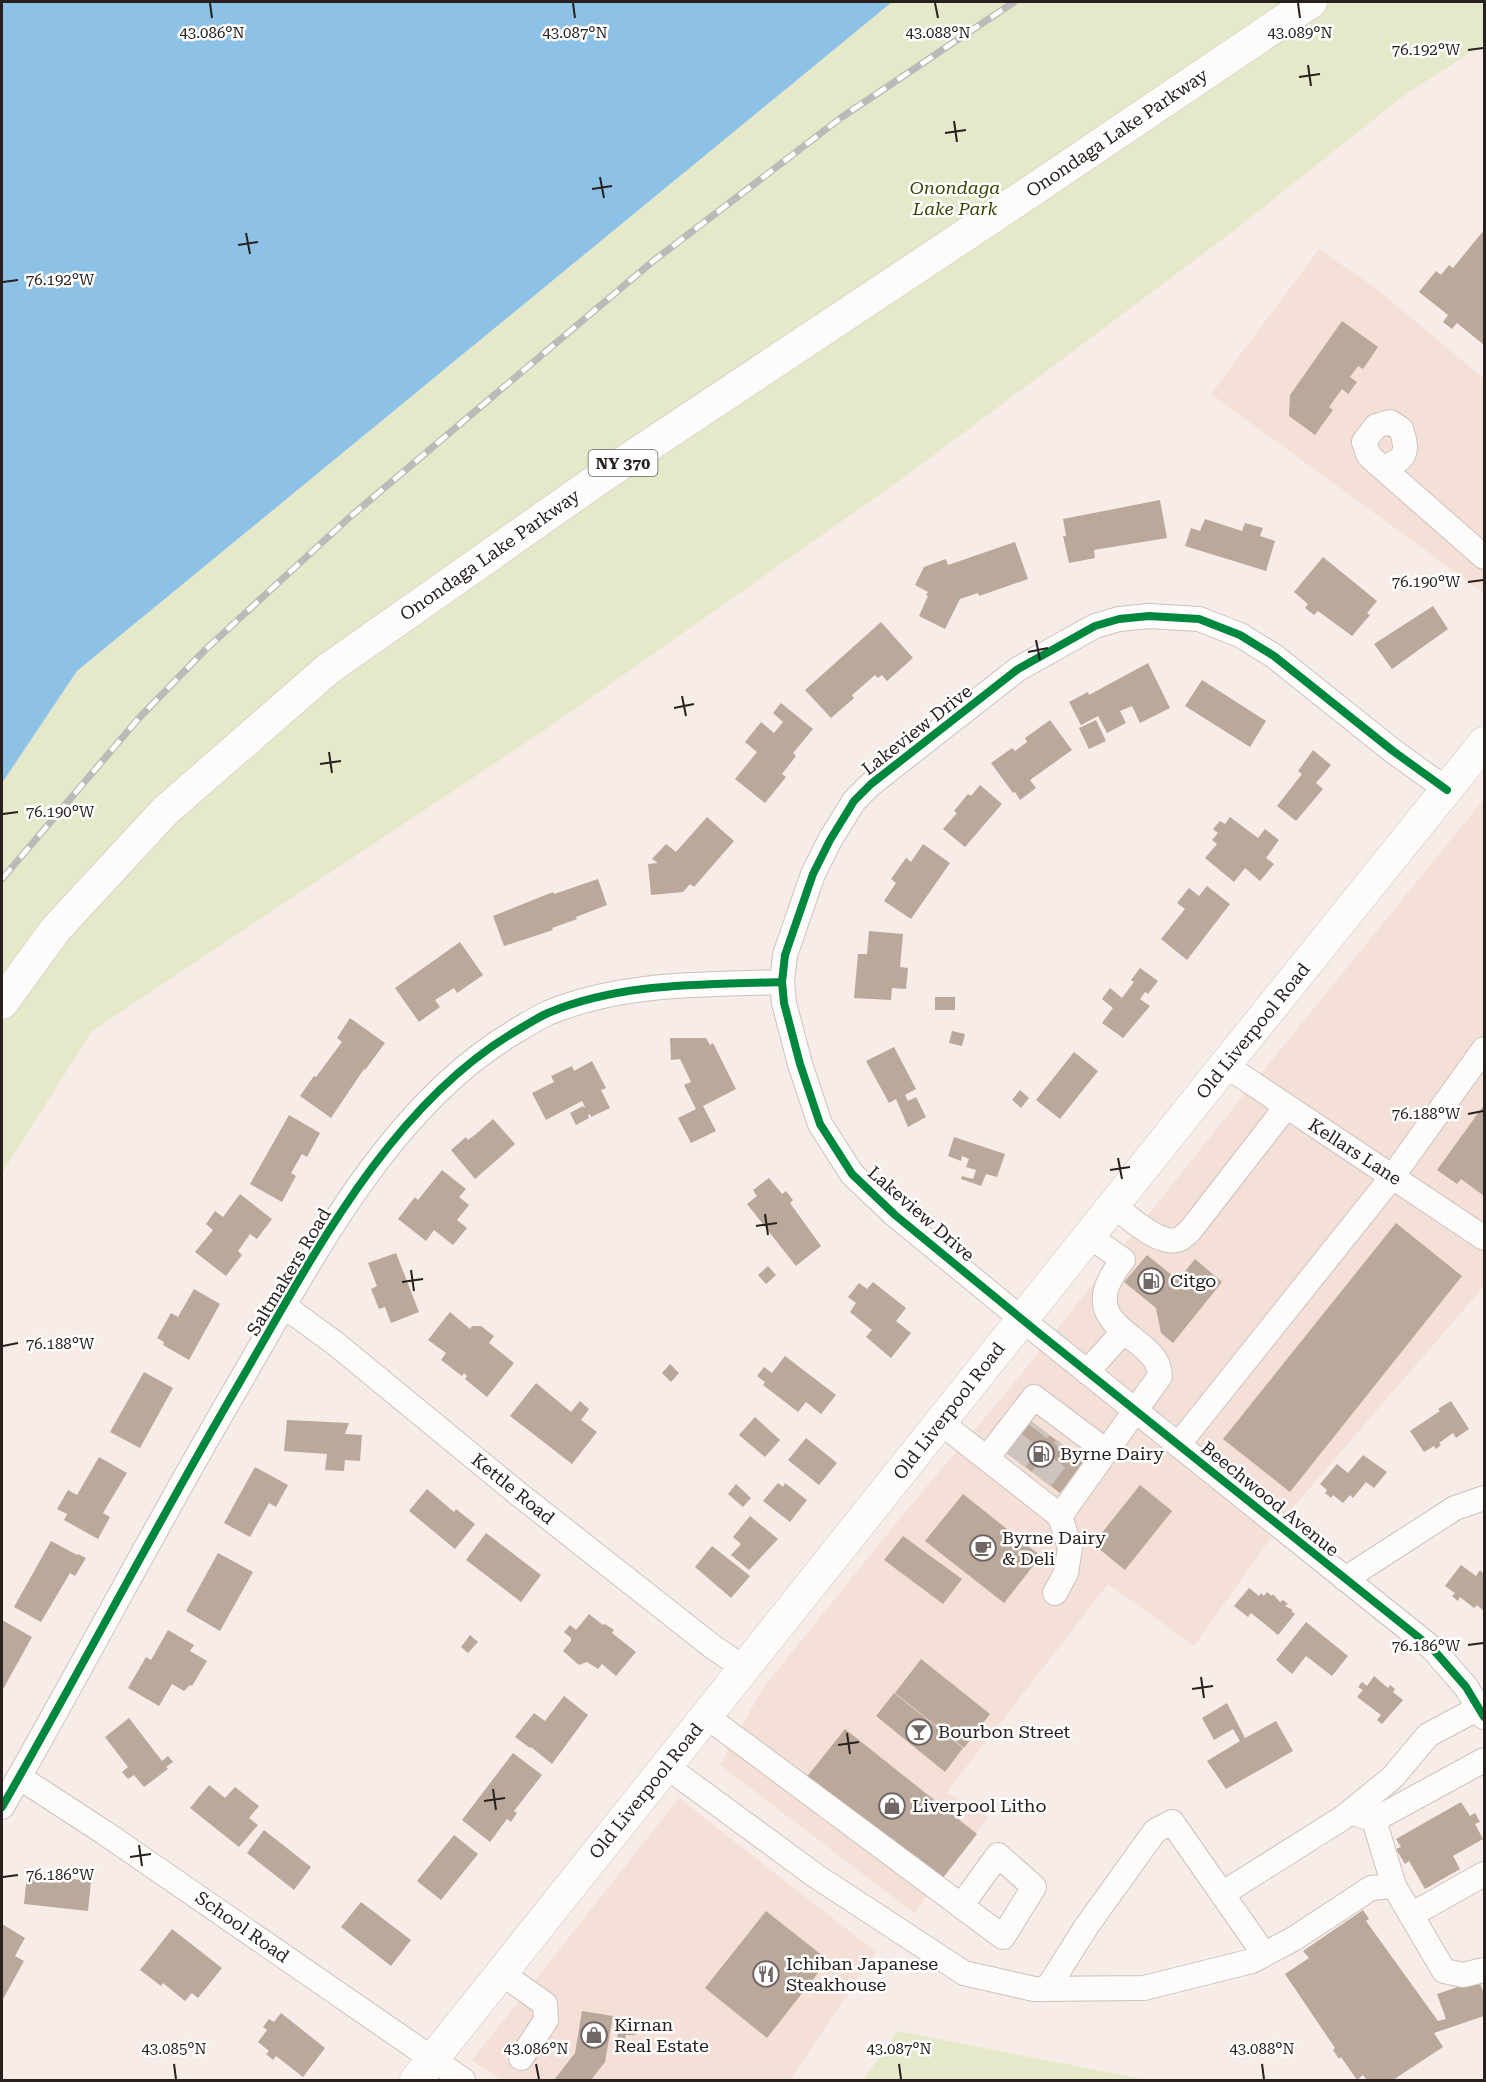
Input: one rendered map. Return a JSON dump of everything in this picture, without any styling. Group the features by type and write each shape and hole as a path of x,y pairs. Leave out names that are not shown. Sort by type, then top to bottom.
{"main road":[{"name":"Onondaga Lake Parkway","path":"2,1003 55,930 165,811 328,669 597,480 1311,2"},
{"name":"Old Liverpool Road","path":"424,2070 1225,1065 1483,747"}],"street":[{"path":"1383,468 1485,557"},
{"name":"Lakeview Drive","path":"1022,1319 894,1215 852,1174 820,1124 784,1003 782,982 785,955 813,874 830,840 854,801 871,784 1018,669 1095,626 1119,619 1149,616 1199,619 1240,634 1274,656 1393,751 1447,790"},
{"name":"Saltmakers Road","path":"2,1807 196,1457 284,1306 337,1219 381,1156 425,1102 465,1066 497,1042 545,1014 590,998 653,987 782,982"},
{"path":"1178,1445 1392,1177 1485,1049"},
{"name":"Kellars Lane","path":"1225,1065 1485,1238"},
{"path":"1114,1206 1147,1231 1166,1240 1178,1240 1190,1232 1287,1107"},
{"path":"1060,1516 1160,1376 1160,1368 1155,1359 1123,1332 1110,1317 1105,1302 1106,1285 1147,1231"},
{"path":"1089,1236 1123,1260"},
{"name":"Kettle Road","path":"284,1306 336,1344 535,1507 713,1647 744,1668"},
{"name":"Beechwood Avenue","path":"1022,1319 1432,1648 1466,1687 1482,1713"},
{"path":"1087,1372 1123,1332"},
{"path":"987,1458 1034,1397 1047,1420 1072,1439 1106,1451"},
{"path":"940,1422 987,1458 1011,1467 1035,1485 1060,1516 1070,1548 1066,1573 1055,1593"},
{"path":"1345,1579 1455,1508 1485,1498"},
{"path":"1222,1894 1350,1812 1393,1777 1428,1735 1482,1713"},
{"path":"706,1716 961,1906"},
{"path":"1350,1812 1374,1820 1485,1760"},
{"path":"666,1766 816,1876 964,1973 1034,1989 1144,1988 1252,1961 1295,1938 1371,1888 1394,1886"},
{"name":"School Road","path":"19,1777 105,1833 424,2070 463,2080"},
{"path":"1374,1820 1394,1886 1444,1971 1464,1975 1485,1970"},
{"path":"1047,1989 1086,1927 1155,1831 1172,1822 1264,1954"},
{"path":"1411,1915 1485,1874"},
{"path":"501,1973 545,2004 546,2020 520,2058"}],"shaded area":[{"path":"1319,249 1378,290 1484,379 1484,593 1211,394"},
{"path":"1484,799 1484,1286 1289,1512 1194,1646 1108,1584 947,1792 988,1817 914,1913 720,1765 763,1688 901,1517 1014,1383"},
{"path":"679,1798 876,1952 790,2080 501,2080 472,2060"}],"green space":[{"name":"Onondaga Lake Park","path":"892,2 1484,2 1484,44 1406,94 1232,232 906,476 548,728 92,1031 2,1173 2,783 77,671"},
{"path":"898,2031 1148,2080 863,2080"}],"water":[{"path":"2,2 892,2 77,671 2,783"}],"building":[{"path":"1484,230 1484,345 1457,323 1452,329 1443,322 1448,315 1419,292 1436,271 1441,275 1449,265 1453,268"},
{"path":"1342,321 1378,347 1363,369 1358,366 1350,377 1357,382 1348,394 1342,389 1329,407 1333,410 1315,435 1289,416 1290,395"},
{"path":"1160,500 1167,538 1094,550 1095,558 1069,563 1063,536 1066,536 1063,519"},
{"path":"1205,519 1242,531 1245,523 1263,528 1260,536 1275,541 1266,571 1185,546 1191,528 1200,531"},
{"path":"1015,542 1028,579 979,596 978,593 960,599 945,629 919,616 928,592 915,585 924,567 946,559 948,565"},
{"path":"1323,557 1377,601 1367,613 1370,615 1352,636 1318,611 1314,615 1305,608 1308,604 1294,592"},
{"path":"1433,606 1448,629 1392,669 1374,644"},
{"path":"881,622 913,658 887,681 882,675 878,678 875,675 831,718 805,690"},
{"path":"1148,663 1170,708 1140,723 1132,706 1120,711 1126,723 1107,733 1098,716 1081,725 1069,702 1088,692 1089,695"},
{"path":"1202,680 1266,721 1250,747 1185,706"},
{"path":"781,703 813,729 793,753 796,756 782,774 786,777 765,803 735,779 757,752 745,742 761,722 774,733 783,722 773,713"},
{"path":"1050,720 1072,750 1030,780 1036,788 1020,800 991,763 1012,748 1015,751 1027,742 1025,738"},
{"path":"1096,720 1106,741 1089,749 1079,728"},
{"path":"1313,750 1331,765 1316,783 1323,789 1296,821 1277,806 1302,774 1298,771"},
{"path":"980,785 1002,804 965,847 943,829 957,813 954,811 968,794 971,796"},
{"path":"707,817 734,841 694,887 690,884 683,892 651,895 648,864 658,863 652,859 666,844 676,852"},
{"path":"1230,817 1258,838 1265,829 1279,840 1266,858 1274,864 1260,881 1245,868 1234,882 1205,858 1217,844 1212,840 1218,833 1213,829 1220,821 1225,824"},
{"path":"923,844 950,863 911,919 884,901 896,883 891,879 906,858 911,862"},
{"path":"598,879 607,905 552,928 553,930 504,946 493,916 553,892 554,894"},
{"path":"1207,886 1230,904 1187,960 1161,939 1185,909 1177,903 1189,888 1199,896"},
{"path":"869,931 903,934 900,967 908,968 906,989 892,988 891,1000 854,998 858,954 867,954"},
{"path":"460,942 483,975 457,993 454,988 435,1000 440,1007 419,1022 395,988"},
{"path":"1140,968 1158,981 1148,994 1145,992 1140,999 1150,1006 1123,1038 1102,1023 1113,1008 1102,999 1110,988 1122,998 1134,982 1131,980"},
{"path":"935,997 955,997 955,1010 935,1010"},
{"path":"350,1018 385,1043 364,1069 331,1118 300,1096 342,1042 337,1038"},
{"path":"952,1031 965,1034 962,1046 949,1043"},
{"path":"670,1038 706,1038 710,1045 713,1043 736,1089 703,1106 716,1131 691,1143 678,1118 696,1109 684,1085 691,1082 680,1059 671,1060"},
{"path":"894,1047 916,1089 905,1095 908,1101 916,1097 926,1117 908,1127 896,1099 889,1103 866,1061"},
{"path":"1074,1052 1098,1071 1060,1119 1036,1100"},
{"path":"592,1061 606,1088 601,1090 610,1108 591,1117 590,1114 588,1115 589,1118 576,1125 570,1113 585,1107 582,1101 546,1120 532,1093 554,1082 551,1076 572,1066 574,1071"},
{"path":"1020,1090 1029,1098 1021,1108 1012,1100"},
{"path":"1484,1105 1484,1196 1461,1179 1457,1184 1437,1170"},
{"path":"289,1115 320,1133 307,1157 302,1154 291,1173 296,1176 282,1202 250,1184"},
{"path":"493,1119 515,1144 475,1179 451,1150 466,1137 468,1140"},
{"path":"954,1137 1005,1154 997,1177 986,1174 981,1186 961,1179 962,1176 973,1179 976,1170 966,1167 969,1159 962,1156 961,1161 948,1156"},
{"path":"442,1170 466,1189 459,1197 469,1205 457,1220 467,1228 453,1245 434,1230 426,1241 398,1219 415,1197 418,1200"},
{"path":"769,1178 782,1194 786,1191 793,1200 790,1203 821,1246 796,1266 747,1204 757,1196 753,1190"},
{"path":"240,1194 272,1219 257,1239 250,1234 238,1251 242,1255 226,1276 195,1252 213,1230 206,1224 215,1211 223,1217"},
{"path":"1396,1223 1462,1276 1290,1492 1223,1439"},
{"path":"396,1253 419,1312 391,1323 385,1307 379,1309 371,1289 377,1286 368,1263"},
{"path":"1147,1255 1178,1280 1195,1259 1222,1282 1173,1343 1161,1333 1156,1308 1124,1282"},
{"path":"768,1266 776,1275 766,1284 758,1275"},
{"path":"873,1282 906,1308 896,1321 911,1333 891,1358 866,1337 872,1330 850,1312 856,1303 848,1297 859,1283 867,1289"},
{"path":"194,1289 220,1304 189,1360 163,1345 164,1342 157,1338 171,1313 178,1317"},
{"path":"450,1312 470,1329 472,1326 481,1326 494,1336 489,1343 514,1363 487,1397 465,1379 467,1376 464,1373 462,1376 441,1360 446,1353 428,1340"},
{"path":"785,1356 836,1395 821,1414 806,1402 798,1412 763,1385 765,1382 757,1376 764,1367 772,1373"},
{"path":"670,1364 679,1373 671,1382 662,1373"},
{"path":"144,1372 173,1388 140,1448 110,1432"},
{"path":"536,1383 571,1412 580,1401 589,1409 581,1420 597,1432 572,1464 510,1416"},
{"path":"1451,1401 1469,1429 1456,1438 1453,1433 1439,1443 1441,1445 1436,1449 1434,1446 1424,1452 1410,1431"},
{"name":"Byrne Dairy","path":"1024,1416 1084,1461 1060,1493 1000,1448"},
{"path":"755,1417 780,1440 765,1457 739,1435"},
{"path":"287,1420 349,1423 345,1434 362,1435 360,1461 345,1460 344,1471 325,1470 327,1454 284,1451"},
{"path":"806,1438 837,1463 819,1485 788,1460"},
{"path":"1363,1455 1387,1472 1374,1488 1366,1482 1353,1498 1350,1495 1343,1503 1333,1495 1331,1498 1325,1493 1327,1490 1320,1484 1337,1464 1348,1473"},
{"path":"99,1457 127,1473 103,1513 110,1517 98,1539 64,1520 67,1514 57,1509 68,1490 77,1495"},
{"path":"255,1467 288,1485 276,1507 269,1503 250,1537 224,1523"},
{"path":"778,1483 783,1487 785,1483 807,1500 790,1522 763,1501"},
{"path":"736,1484 751,1498 743,1507 728,1494"},
{"path":"1140,1485 1172,1511 1125,1570 1093,1544"},
{"path":"427,1489 454,1512 456,1509 475,1524 455,1549 409,1511"},
{"name":"Byrne Dairy & Deli","path":"963,1494 1041,1556 1004,1603 925,1541"},
{"path":"750,1516 778,1539 749,1570 731,1555 741,1544 733,1537"},
{"path":"486,1533 541,1575 521,1602 466,1560"},
{"path":"903,1536 962,1579 943,1604 884,1560"},
{"path":"51,1541 86,1558 75,1576 70,1573 41,1622 14,1607"},
{"path":"712,1546 750,1576 731,1598 695,1567"},
{"path":"218,1553 253,1572 220,1631 186,1611"},
{"path":"1461,1565 1476,1576 1480,1570 1484,1574 1484,1611 1477,1605 1474,1608 1460,1597 1458,1601 1452,1596 1455,1593 1445,1586"},
{"path":"1249,1588 1259,1596 1261,1593 1264,1596 1267,1592 1272,1596 1273,1594 1280,1602 1283,1600 1288,1604 1285,1606 1293,1610 1291,1611 1295,1614 1278,1635 1251,1613 1248,1617 1234,1606"},
{"path":"589,1614 614,1630 612,1633 636,1652 616,1676 602,1664 598,1669 587,1662 579,1665 563,1651 571,1641 571,1638 564,1632 570,1625 576,1630"},
{"path":"2,1620 32,1637 2,1691"},
{"path":"1306,1622 1348,1656 1332,1676 1306,1656 1292,1674 1276,1660"},
{"path":"168,1630 194,1645 190,1651 207,1661 192,1686 190,1685 184,1691 172,1684 159,1706 128,1688 146,1657 151,1660"},
{"path":"470,1635 478,1642 468,1653 461,1647"},
{"path":"921,1659 990,1714 964,1748 895,1693"},
{"path":"1374,1676 1388,1688 1390,1685 1395,1689 1393,1692 1403,1700 1382,1724 1377,1720 1381,1715 1357,1697 1363,1690 1358,1687 1362,1682 1367,1686"},
{"name":"Bourbon Street","path":"894,1693 963,1748 945,1772 876,1716"},
{"path":"564,1696 588,1715 552,1764 515,1737 534,1713 545,1721"},
{"path":"1227,1703 1245,1738 1276,1721 1293,1751 1226,1789 1207,1761 1240,1741 1233,1729 1214,1740 1202,1718"},
{"path":"129,1718 162,1761 168,1756 173,1762 166,1767 168,1769 144,1787 134,1775 128,1779 122,1772 128,1767 105,1737"},
{"name":"Liverpool Litho","path":"845,1729 977,1834 939,1883 806,1778"},
{"path":"513,1753 542,1775 514,1811 517,1813 511,1822 507,1819 490,1842 462,1820"},
{"path":"209,1785 225,1798 235,1787 259,1806 249,1818 258,1825 239,1847 190,1808"},
{"path":"1461,1802 1470,1816 1475,1813 1480,1822 1475,1824 1483,1839 1453,1856 1460,1869 1425,1889 1409,1861 1405,1864 1396,1849 1401,1847 1396,1839"},
{"path":"264,1830 311,1867 294,1890 247,1853"},
{"path":"454,1835 478,1854 441,1900 417,1881"},
{"path":"27,1874 91,1881 88,1911 24,1904"},
{"path":"361,1902 411,1940 391,1966 341,1927"},
{"path":"1363,1910 1369,1919 1366,1921 1438,2021 1446,2019 1437,1994 1479,1980 1484,1991 1484,2016 1434,2033 1443,2047 1393,2080 1367,2080 1363,2075 1357,2080 1341,2057 1339,2059 1333,2050 1335,2048 1285,1974 1309,1958 1303,1951"},
{"name":"Ichiban Japanese Steakhouse","path":"766,1911 828,1960 767,2038 705,1988"},
{"path":"2,1924 25,1938 15,1956 24,1961 2,2001"},
{"path":"172,1929 222,1968 198,1998 192,1993 185,2001 163,1983 161,1986 140,1970"},
{"path":"582,2011 613,2016 605,2062 591,2080 554,2080 575,2053"},
{"path":"281,2013 325,2048 303,2077 276,2056 273,2060 266,2054 269,2051 258,2042 267,2030 263,2027 269,2019 274,2022"},
{"path":"621,2023 637,2027 635,2035 626,2035 623,2046 615,2044"}],"tunnel":[{"path":"1016,1460 1040,1428"},
{"path":"1041,1479 1066,1447"}],"railway":[{"path":"2,879 139,718 205,650 351,516 652,262 842,117 1014,2"}],"cycle path":[{"path":"1447,790 1393,751 1274,656 1240,635 1199,619 1149,616 1119,619 1095,626 1018,669 871,784 854,801 830,840 813,874 785,955 782,982 784,1003 800,1064 820,1124 852,1174 895,1215 1040,1334 1432,1648 1466,1687 1484,1717"},
{"path":"2,1807 177,1491 293,1289 356,1190 391,1144 429,1101 470,1063 516,1031 548,1013 576,1003 634,990 663,987 782,982"}],"place":[{"name":"Citgo","path":"1151,1281"},
{"name":"Byrne Dairy","path":"1041,1454"},
{"name":"Byrne Dairy & Deli","path":"983,1548"},
{"name":"Bourbon Street","path":"919,1732"},
{"name":"Liverpool Litho","path":"892,1806"},
{"name":"Ichiban Japanese Steakhouse","path":"766,1974"},
{"name":"Kirnan Real Estate","path":"594,2035"}]}
